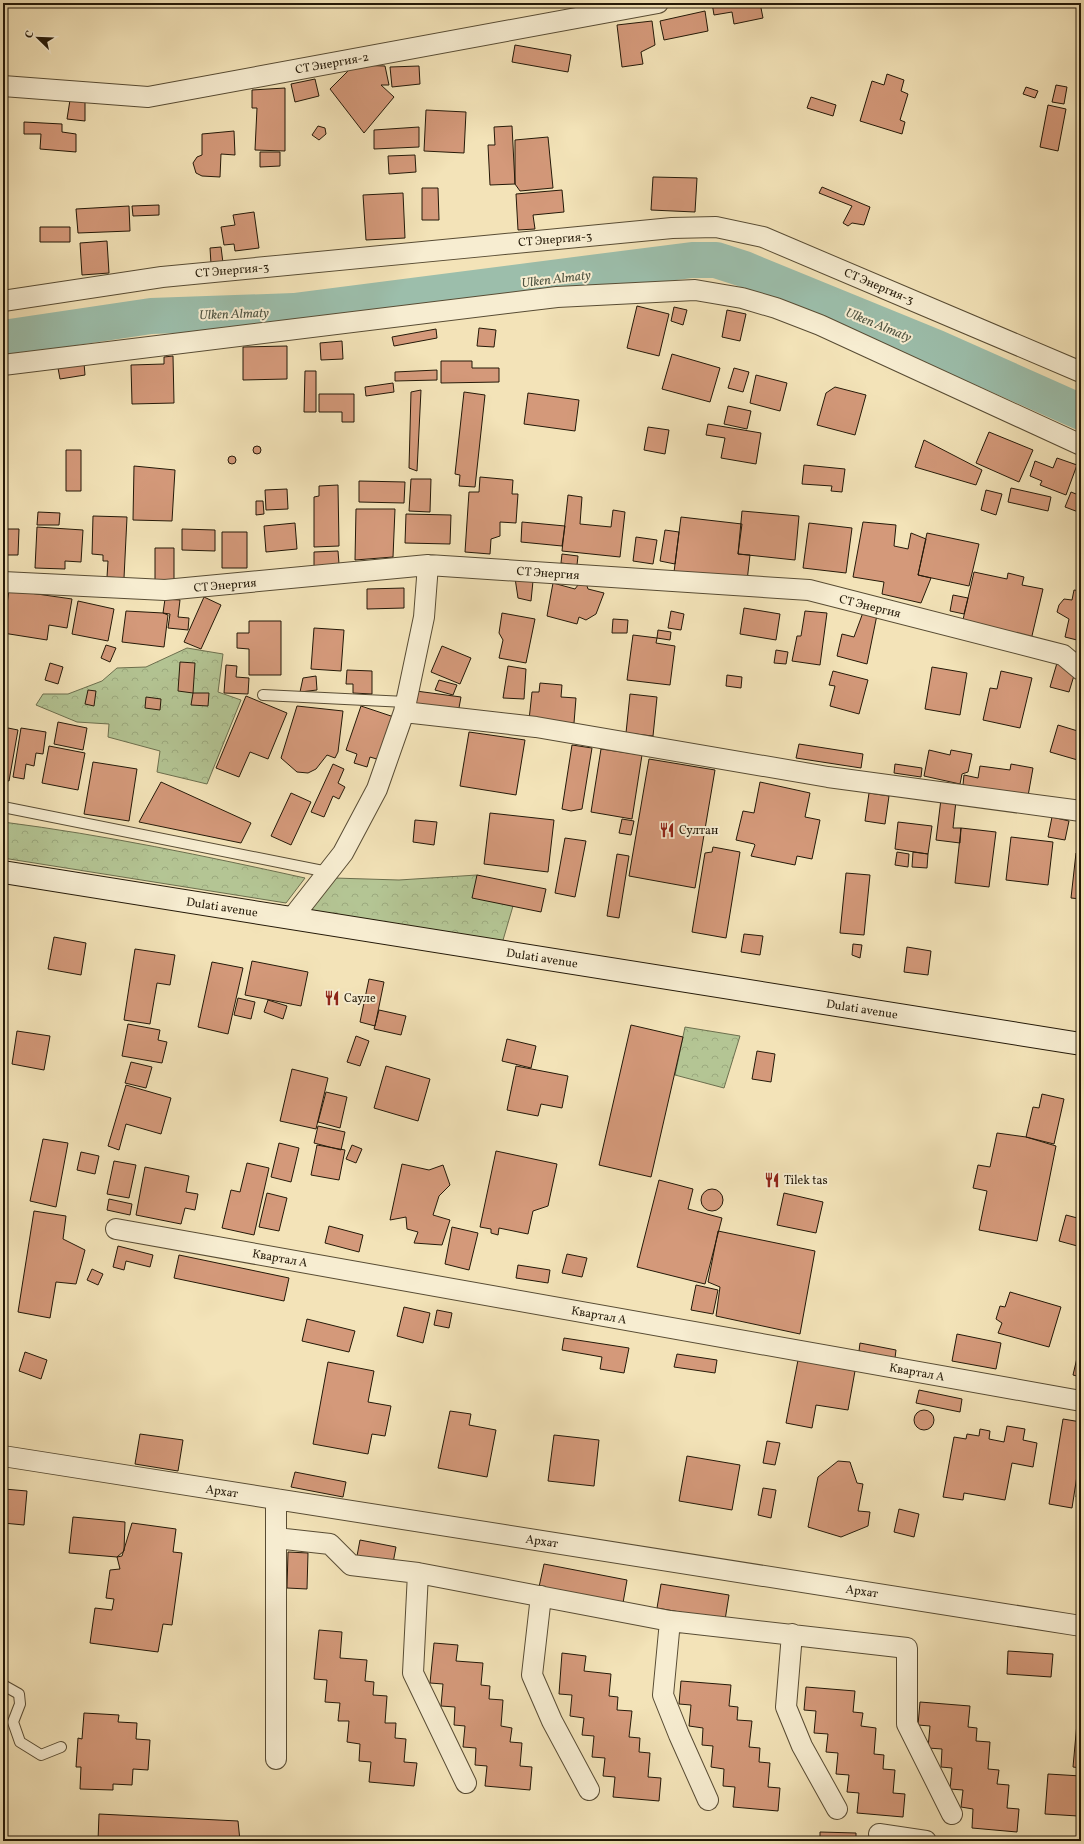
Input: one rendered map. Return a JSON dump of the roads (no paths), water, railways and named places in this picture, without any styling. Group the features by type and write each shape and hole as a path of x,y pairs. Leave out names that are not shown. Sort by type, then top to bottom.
{"main road":[{"name":"Dulati avenue","path":"3,872 1081,1044"}],"street":[{"name":"СТ Энергия-2","path":"3,86 148,97 658,3"},
{"name":"СТ Энергия-3","path":"3,301 162,277 672,228 716,227 763,237 1081,372"},
{"path":"3,365 557,297 695,290 742,298 776,308 820,324 1081,445"},
{"path":"292,918 343,853 377,789 405,707 424,617 428,565"},
{"name":"СТ Энергия","path":"3,582 165,590 428,565 809,590 1063,655 1081,670"},
{"path":"405,707 536,727 828,777 1081,811"},
{"name":"Квартал А","path":"116,1229 1081,1401"},
{"name":"Архат","path":"3,1456 1081,1626"},
{"path":"276,1499 276,1759"},
{"path":"276,1538 330,1544 351,1565 418,1573 670,1621 907,1648 907,1724 952,1814"},
{"path":"418,1573 413,1673 466,1783"},
{"path":"540,1596 532,1675 552,1721 588,1790"},
{"path":"670,1621 663,1695 708,1800"},
{"path":"792,1634 786,1707 802,1746 837,1809"},
{"path":"879,1834 926,1841"}],"lane":[{"path":"263,695 405,707"},
{"path":"3,807 328,872"},
{"path":"3,1685 19,1694 20,1704 13,1722 20,1742 41,1755 61,1747"}],"waterway":[{"name":"Ulken Almaty","path":"3,338 151,316 294,311 692,260 716,260 744,269 937,348 1081,412"}],"place":[{"name":"Султан","path":"667,830"},
{"name":"Сауле","path":"332,998"},
{"name":"Tilek tas","path":"772,1180"}]}
